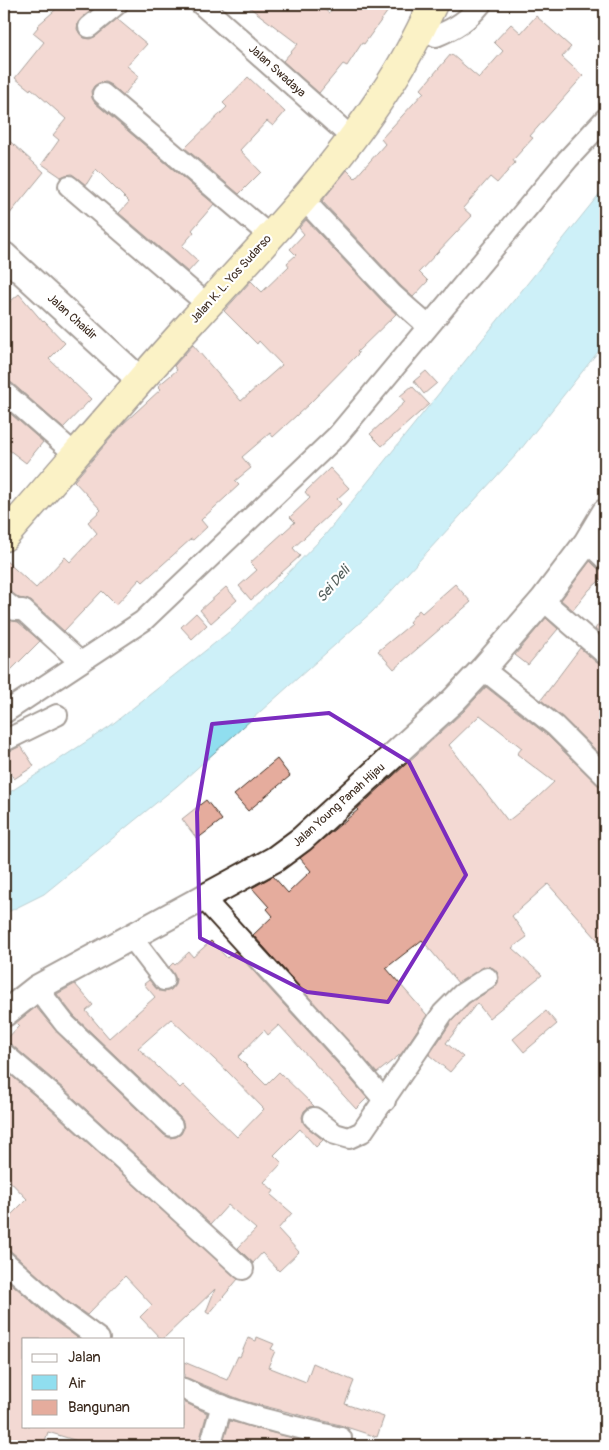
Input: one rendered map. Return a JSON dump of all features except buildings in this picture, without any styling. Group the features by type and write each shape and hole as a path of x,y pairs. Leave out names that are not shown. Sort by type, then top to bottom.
{"highway":[{"name":"Jalan K. L. Yos Sudarso","path":"4,537 140,380 303,199 385,93 422,28 433,4"}],"street":[{"path":"89,26 118,4"},
{"name":"Jalan Swadaya","path":"201,4 352,138"},
{"path":"422,28 436,36 454,29 474,14 482,4"},
{"path":"103,94 270,236"},
{"path":"4,713 143,621 338,434 568,159 605,119"},
{"path":"69,186 208,305"},
{"path":"303,199 393,295 428,326"},
{"name":"Jalan Chaidir","path":"4,255 140,380"},
{"path":"4,392 76,455"},
{"name":"Jalan Young Panah Hijau","path":"4,1014 36,988 132,938 274,859 302,839 447,706 483,669 543,600 587,542 605,512"},
{"path":"587,542 605,559"},
{"path":"4,600 15,610 23,610 80,662"},
{"path":"543,600 605,654"},
{"path":"483,669 555,726 605,776"},
{"path":"4,741 57,715"},
{"path":"203,898 346,1055 385,1101"},
{"path":"132,938 164,980"},
{"path":"314,1118 335,1134 349,1138 362,1132 385,1101 443,1013 462,994 487,978"},
{"path":"36,988 65,1024 172,1126"},
{"path":"4,1054 56,1098 243,1269"},
{"path":"4,1261 57,1308 98,1338"},
{"path":"185,1390 202,1399 277,1422 340,1438"},
{"path":"210,1446 222,1405"}],"highlighted area":[{"path":"329,713 409,762 466,875 388,1002 307,992 200,938 197,812 212,724"}],"water":[{"name":"Sei Deli","path":"605,187 605,343 517,454 373,611 177,786 44,894 4,914 4,796 110,726 234,628 325,535"}]}
